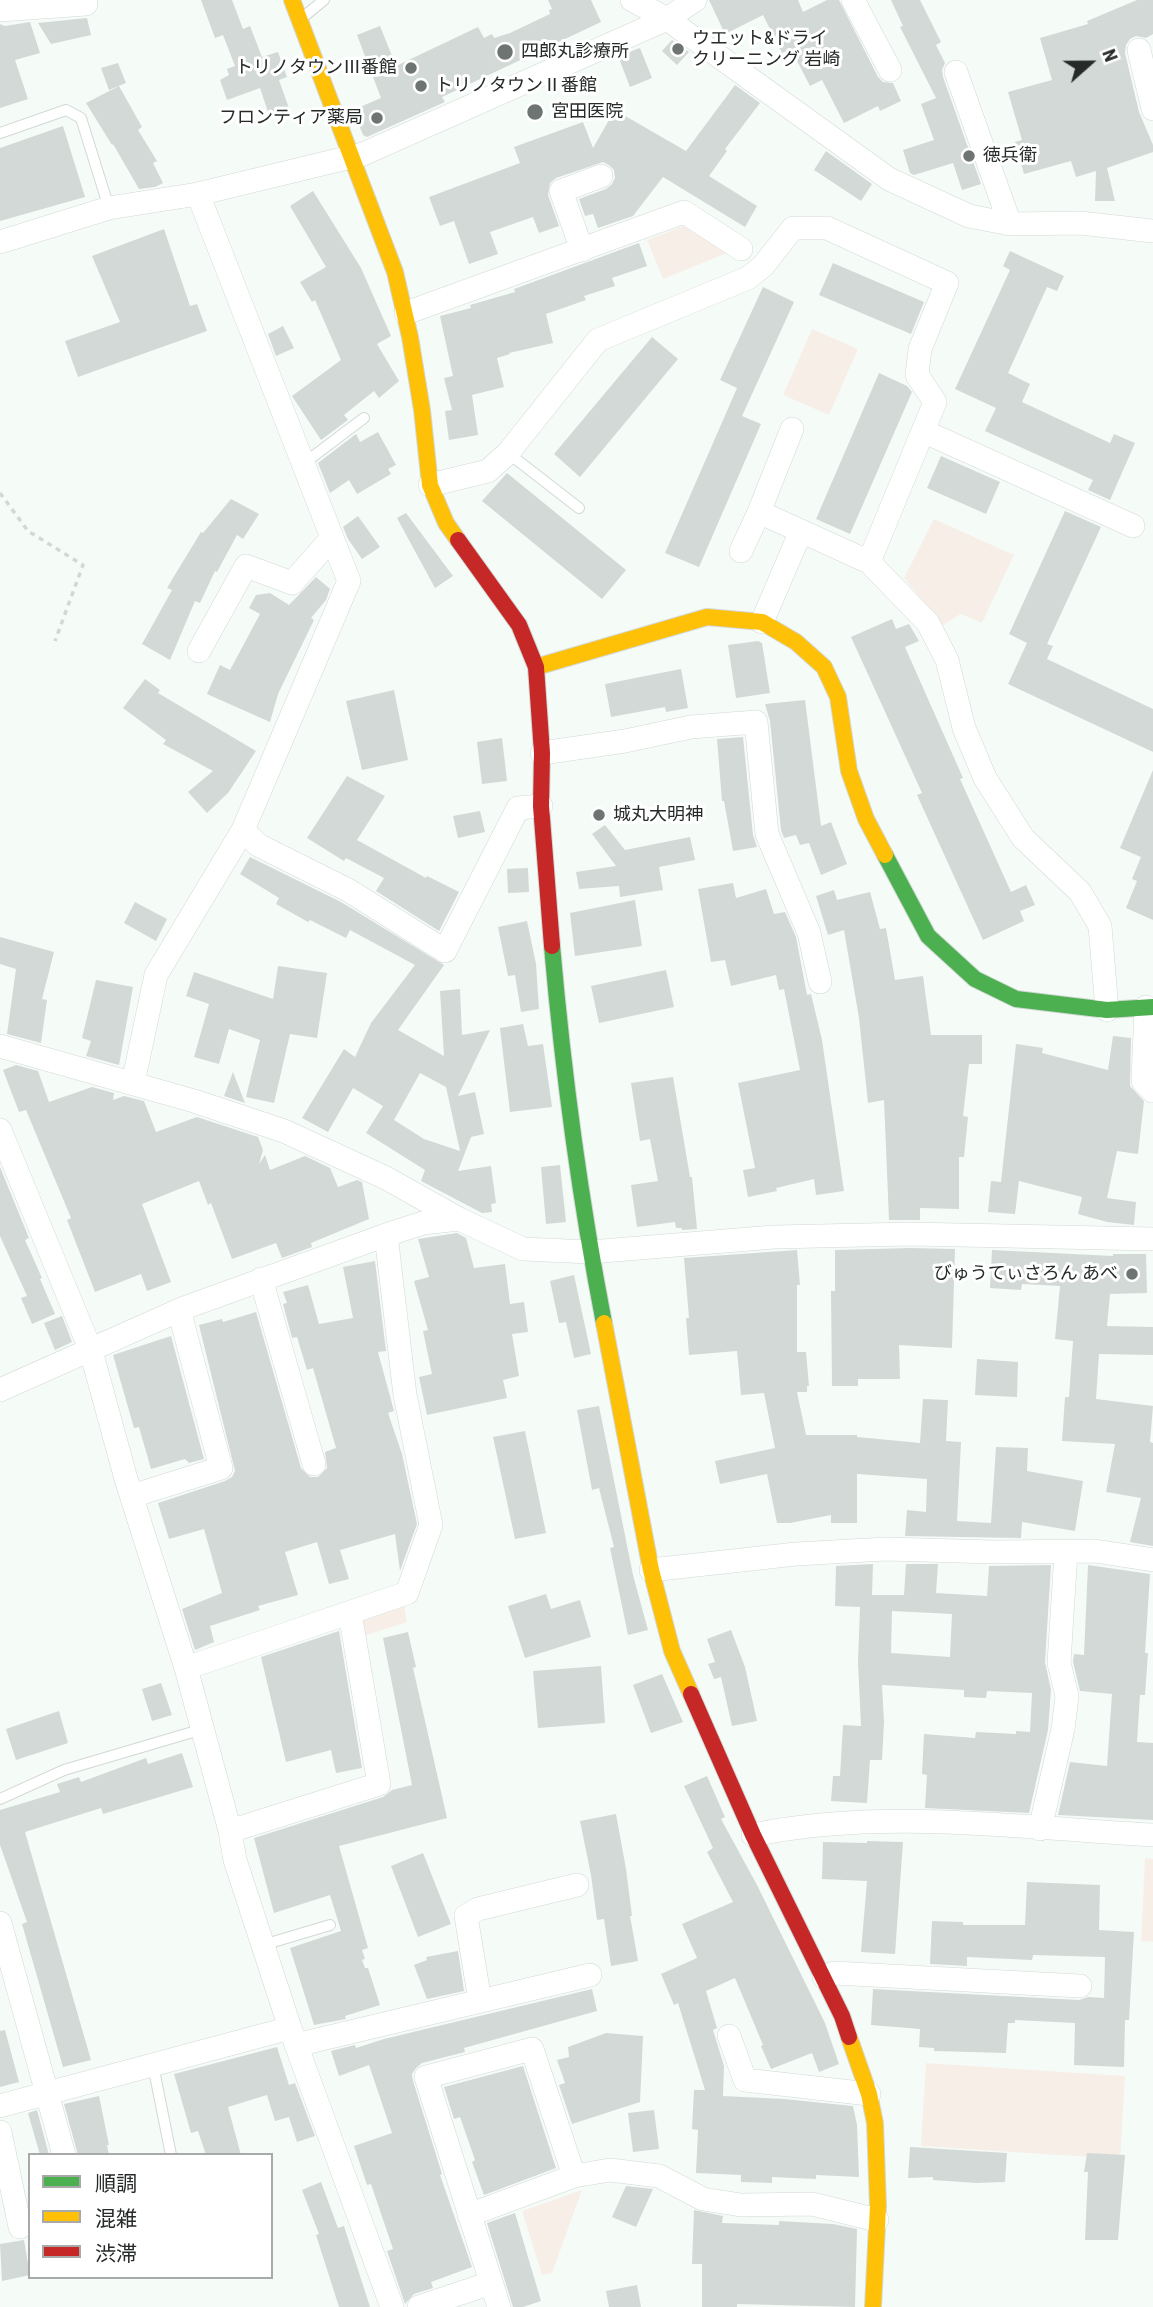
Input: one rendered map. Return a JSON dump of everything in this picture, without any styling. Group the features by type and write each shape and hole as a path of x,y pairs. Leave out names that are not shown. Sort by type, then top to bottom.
{"street":[{"path":"0,10 86,4 85,0"},
{"path":"292,0 395,272 407,313 430,485 446,523 519,625 536,667 542,753 541,806 558,1014 590,1252 651,1570 672,1651 753,1835 824,1977 853,2042 869,2094 875,2123 877,2220 873,2307"},
{"path":"632,0 667,19 889,179 969,216 1010,224 1080,223 1153,231"},
{"path":"0,242 109,208 198,194 352,158 667,19 695,0"},
{"path":"853,0 890,70"},
{"path":"1139,50 1153,109"},
{"path":"956,72 1010,224"},
{"path":"582,250 561,191 601,176"},
{"path":"133,1083 156,975 243,830 349,581 198,194"},
{"path":"407,313 684,212 741,249"},
{"path":"430,485 488,471 508,453 598,340 748,278 763,266 793,228 827,228 947,283 920,349 917,375 935,402 869,562"},
{"path":"741,551 792,429"},
{"path":"923,431 1133,526"},
{"path":"759,512 869,562 928,623 947,660 964,728 985,778 1023,838 1080,892 1100,926 1107,1010"},
{"path":"762,622 802,531"},
{"path":"200,651 246,566 292,583 332,538"},
{"path":"536,667 707,617 762,622 796,642 824,667 838,697 849,771 866,819 928,936 975,979 1016,999 1107,1010 1149,1007 1143,1081 1153,1091"},
{"path":"542,753 625,741 691,727 756,722 767,834 809,933 820,982"},
{"path":"243,830 258,845 348,890 445,951 518,808 541,806"},
{"path":"0,1046 194,1101 284,1131 386,1178 459,1219 523,1249 590,1252 774,1237 910,1234 1153,1239"},
{"path":"0,1130 91,1351 132,1496 186,1668 230,1831 235,1860 293,2037 392,2307"},
{"path":"0,1390 179,1310 261,1279 423,1223 459,1219"},
{"path":"186,1668 407,1593 431,1525 405,1395 386,1235"},
{"path":"261,1279 314,1464"},
{"path":"132,1496 222,1468 179,1310"},
{"path":"651,1570 796,1554 886,1549 1095,1552 1153,1560"},
{"path":"1040,1829 1063,1729 1067,1696 1059,1663 1066,1552"},
{"path":"230,1831 379,1784 350,1613"},
{"path":"753,1835 789,1828 900,1821 1153,1835"},
{"path":"480,2001 466,1916 478,1909 577,1885"},
{"path":"0,1923 63,2153"},
{"path":"824,1977 834,1973 1080,1986"},
{"path":"0,2106 153,2066 480,2001 590,1975"},
{"path":"729,2036 745,2080 869,2094"},
{"path":"499,2307 426,2077 532,2049 574,2176"},
{"path":"0,2132 20,2227"},
{"path":"469,2215 574,2176 610,2170 659,2176 703,2199 741,2205 812,2204 877,2220"},
{"path":"419,2307 491,2283"}],"lane":[{"path":"300,19 324,0"},
{"path":"0,133 66,110 81,118 109,208"},
{"path":"303,464 364,418"},
{"path":"508,453 579,508"},
{"path":"0,1799 64,1770 203,1730"},
{"path":"263,1945 330,1925"},
{"path":"153,2066 171,2153"}],"path":[{"path":"0,493 28,531 83,565 55,641"}],"shaded area":[{"path":"691,223 732,251 663,279 647,240"},
{"path":"812,329 858,349 829,415 783,395"},
{"path":"934,519 1014,555 982,623 961,614 943,625 904,578"},
{"path":"404,1605 407,1622 364,1636 359,1618"},
{"path":"1145,1858 1153,1859 1153,1942 1141,1941"},
{"path":"926,2063 1125,2076 1120,2159 921,2146"},
{"path":"582,2190 552,2273 542,2275 522,2211"}],"building":[{"path":"201,0 232,0 243,29 250,26 262,57 278,52 287,77 279,80 290,111 270,118 260,88 227,100 220,80 229,75 227,69 235,66 223,35 215,38"},
{"path":"548,0 591,0 601,22 442,97 445,102 367,137 363,135 353,110 381,98 357,35 380,26 396,66 478,27 484,38 492,34 494,38 510,33 550,14 549,10 552,9"},
{"path":"709,0 798,0 803,12 827,0 839,0 878,77 883,82 893,83 901,101 880,111 878,106 844,123 822,80 810,86 791,49 782,53 763,15 725,34"},
{"path":"891,0 920,0 941,42 936,45 945,63 943,77 981,184 962,190 953,163 914,175 910,173 903,150 934,140 921,104 936,98 900,27 903,26"},
{"path":"1137,0 1153,0 1153,34 1146,38 1136,36 1130,39 1125,53 1139,112 1153,145 1153,152 1107,168 1115,201 1095,201 1096,171 1076,177 1071,161 1024,174 1015,142 1022,140 1008,92 1052,80 1040,38 1088,24 1087,21"},
{"path":"87,18 91,35 51,44 38,23"},
{"path":"30,22 40,53 15,60 28,99 0,108 0,24 5,26"},
{"path":"672,40 689,52 677,65 662,51"},
{"path":"640,48 652,78 630,87 618,56"},
{"path":"118,63 126,83 109,90 101,68"},
{"path":"735,85 760,103 725,149 727,151 709,176 757,206 745,227 663,177 633,216 598,228 593,214 585,216 579,199 612,184 615,178 614,170 603,162 556,178 550,183 548,195 559,226 539,233 533,217 490,232 498,254 469,264 454,221 440,226 429,197 520,163 514,147 583,122 593,148 613,113 620,113 686,151"},
{"path":"119,86 142,127 138,130 157,161 153,163 163,183 155,187 139,189 86,103"},
{"path":"63,126 85,197 0,221 0,148"},
{"path":"826,151 872,184 861,201 814,170"},
{"path":"313,191 361,268 391,336 377,344 399,381 379,398 374,391 344,415 348,420 321,440 292,396 341,360 315,300 312,302 300,282 326,267 290,206"},
{"path":"164,229 190,306 197,304 207,331 78,377 65,341 120,322 92,256"},
{"path":"639,243 647,266 612,278 615,286 584,296 586,300 546,314 553,343 497,358 504,387 472,395 478,435 449,440 445,411 452,410 444,378 453,376 440,316 515,292 514,289"},
{"path":"1010,251 1064,276 1057,291 1047,287 1008,373 1030,384 1022,402 1110,443 1114,434 1135,443 1110,500 1088,490 1093,480 985,431 996,408 955,389 1010,270 1003,266"},
{"path":"833,263 924,302 911,334 819,295"},
{"path":"763,287 794,302 742,416 761,424 699,567 665,553 737,388 720,380"},
{"path":"283,326 294,348 276,356 268,334"},
{"path":"652,337 678,359 580,477 554,454"},
{"path":"879,373 907,386 912,392 850,534 816,519"},
{"path":"378,432 396,465 388,469 391,474 357,494 349,480 330,493 318,463 356,434 360,442"},
{"path":"941,456 1000,482 986,514 927,488"},
{"path":"507,473 626,570 602,599 482,501"},
{"path":"231,499 259,514 243,539 237,535 217,572 215,571 200,603 195,601 170,660 142,644 172,590 167,588 201,532 203,533"},
{"path":"1065,511 1101,527 1047,644 1053,646 1047,659 1153,709 1153,752 1008,684 1027,643 1009,634"},
{"path":"406,513 453,576 435,588 397,518"},
{"path":"358,516 380,547 362,559 343,527"},
{"path":"316,577 330,589 326,600 311,618 314,620 278,694 270,722 207,694 220,665 230,670 260,614 249,608 256,595 270,593 289,605"},
{"path":"892,619 896,629 909,624 919,641 905,647 1011,892 1026,885 1035,905 1020,911 1024,921 983,940 917,795 922,793 851,637"},
{"path":"758,641 762,643 770,693 736,698 728,645"},
{"path":"681,669 688,708 666,712 665,707 611,717 605,684"},
{"path":"145,679 160,690 158,693 256,751 228,793 207,813 188,792 213,771 163,744 166,740 123,708"},
{"path":"394,690 408,760 362,770 346,701"},
{"path":"805,700 821,826 831,822 847,864 821,875 809,843 800,845 796,835 784,838 781,830 770,721 765,704"},
{"path":"743,737 753,835 757,847 733,851 722,801 717,739"},
{"path":"502,738 507,781 482,784 477,742"},
{"path":"1153,770 1153,920 1126,908 1137,881 1132,879 1141,857 1120,848"},
{"path":"347,776 385,796 357,840 426,878 427,876 459,892 439,931 376,891 384,878 346,858 344,861 307,838"},
{"path":"480,811 485,832 458,838 453,816"},
{"path":"605,825 625,850 690,837 695,860 659,867 663,890 620,897 619,886 579,889 576,872 616,866 592,834"},
{"path":"250,857 341,902 444,965 398,1030 444,1056 440,991 460,989 462,1035 490,1030 458,1096 475,1092 484,1134 471,1137 458,1171 491,1166 496,1203 491,1204 492,1212 482,1213 421,1181 425,1170 366,1133 383,1106 353,1088 328,1132 302,1118 344,1049 355,1057 371,1023 415,965 350,930 346,938 310,920 308,922 276,904 279,898 240,874","holes":["420,1073 446,1087 460,1151 424,1139 394,1120"]},
{"path":"528,868 529,892 508,893 507,869"},
{"path":"733,883 736,898 766,889 774,914 785,912 796,937 807,995 811,994 822,1040 844,1191 816,1195 814,1179 748,1197 743,1170 755,1168 738,1083 800,1070 784,989 779,990 776,975 731,986 725,960 711,962 698,889"},
{"path":"834,890 837,900 870,892 880,929 886,928 895,980 923,976 931,1035 982,1035 982,1064 969,1064 963,1116 968,1117 964,1157 959,1157 959,1209 920,1208 920,1220 889,1220 884,1100 868,1103 859,1018 844,930 828,935 816,896"},
{"path":"635,900 642,946 575,956 570,913"},
{"path":"135,902 167,919 156,941 124,923"},
{"path":"527,921 536,964 539,1009 521,1012 515,975 508,976 498,927"},
{"path":"0,937 54,952 42,999 47,1000 41,1043 7,1034 16,969 0,964"},
{"path":"278,966 327,973 317,1038 290,1034 274,1103 246,1097 260,1040 229,1029 219,1064 194,1057 209,1004 186,996 194,972 273,999"},
{"path":"666,970 674,1007 599,1023 591,986"},
{"path":"96,980 133,987 119,1065 86,1056 91,1041 82,1038"},
{"path":"523,1024 528,1046 543,1044 552,1107 510,1112 500,1028"},
{"path":"1113,1036 1131,1038 1130,1086 1144,1101 1138,1154 1117,1151 1107,1198 1136,1202 1134,1225 1107,1222 1078,1214 1082,1197 1019,1181 1015,1214 988,1212 991,1181 1001,1182 1016,1044 1043,1048 1042,1053 1108,1070"},
{"path":"16,1065 38,1071 49,1102 92,1087 114,1093 113,1100 124,1096 144,1101 156,1132 197,1117 258,1137 263,1150 259,1164 265,1155 270,1170 305,1156 330,1168 338,1187 357,1180 362,1182 369,1219 311,1243 312,1247 282,1258 276,1243 232,1259 211,1203 208,1205 199,1181 142,1204 171,1282 147,1291 141,1274 95,1292 67,1220 71,1218 26,1110 19,1112 3,1070"},
{"path":"233,1072 245,1103 224,1096"},
{"path":"673,1077 692,1177 697,1229 682,1230 676,1228 675,1222 637,1227 631,1185 658,1181 650,1139 640,1141 631,1083"},
{"path":"560,1165 566,1222 546,1224 541,1167"},
{"path":"0,1167 29,1238 25,1240 55,1314 32,1324 21,1298 27,1296 0,1236"},
{"path":"457,1233 466,1238 474,1268 505,1264 510,1304 524,1302 528,1332 512,1334 519,1376 503,1380 507,1398 427,1415 419,1377 432,1374 423,1331 428,1330 414,1281 429,1277 418,1239"},
{"path":"955,1249 952,1348 899,1345 900,1379 858,1379 858,1386 832,1386 831,1291 835,1291 835,1250"},
{"path":"797,1250 800,1285 797,1285 797,1352 806,1352 809,1386 807,1392 797,1392 806,1435 857,1435 920,1443 923,1399 948,1400 946,1441 961,1442 957,1521 991,1523 996,1447 1028,1448 1027,1471 1083,1481 1075,1531 1022,1522 1021,1538 905,1536 907,1510 926,1512 927,1479 857,1474 857,1523 831,1523 831,1515 777,1523 767,1474 720,1484 715,1461 775,1448 764,1393 741,1395 737,1351 689,1355 684,1258"},
{"path":"992,1250 1113,1256 1146,1254 1147,1293 1110,1294 1107,1326 1153,1327 1153,1355 1099,1354 1096,1399 1153,1406 1150,1442 1153,1443 1153,1546 1130,1542 1141,1498 1106,1492 1115,1444 1062,1441 1065,1397 1069,1397 1073,1341 1055,1339 1060,1286 1022,1284 1021,1290 990,1288"},
{"path":"375,1261 386,1351 378,1352 394,1411 388,1413 402,1454 417,1524 400,1571 395,1534 340,1550 349,1579 329,1584 317,1542 285,1552 298,1595 258,1606 260,1610 210,1626 214,1642 195,1650 182,1609 222,1593 204,1529 169,1539 158,1503 225,1481 232,1477 235,1471 199,1325 222,1319 223,1322 256,1312 301,1468 310,1477 318,1477 327,1468 325,1452 336,1448 313,1368 307,1370 297,1337 292,1338 283,1304 287,1303 283,1292 308,1285 319,1324 353,1318 343,1267"},
{"path":"574,1275 591,1354 574,1358 566,1322 559,1323 550,1281"},
{"path":"62,1316 72,1342 55,1350 44,1323"},
{"path":"171,1336 204,1459 189,1463 185,1459 151,1469 139,1427 134,1428 113,1355"},
{"path":"977,1359 1018,1362 1017,1397 975,1395"},
{"path":"599,1406 633,1575 648,1630 628,1635 610,1548 614,1547 599,1488 592,1490 577,1410"},
{"path":"525,1431 546,1533 515,1539 493,1437"},
{"path":"873,1564 872,1595 904,1595 906,1564 938,1564 936,1593 987,1596 989,1566 1051,1565 1045,1662 1051,1690 1048,1730 1029,1813 925,1808 927,1775 922,1774 924,1734 975,1738 976,1732 1030,1732 1032,1693 987,1691 986,1698 964,1697 964,1690 882,1685 882,1760 870,1760 867,1803 831,1801 833,1776 840,1776 843,1725 861,1726 858,1662 860,1607 835,1606 836,1566","holes":["892,1611 952,1614 950,1657 891,1653"]},
{"path":"1088,1565 1150,1574 1145,1695 1140,1695 1137,1742 1153,1743 1153,1820 1058,1815 1070,1762 1107,1766 1112,1694 1080,1691 1073,1662 1074,1654 1084,1655"},
{"path":"546,1594 551,1609 580,1600 591,1637 525,1658 508,1606"},
{"path":"731,1630 745,1667 757,1721 732,1726 721,1677 714,1679 708,1664 715,1662 707,1639"},
{"path":"339,1631 362,1768 336,1773 331,1750 286,1762 261,1657"},
{"path":"408,1632 416,1667 413,1668 447,1818 339,1846 368,1948 362,1950 365,1959 362,1960 365,1968 368,1968 380,2005 345,2016 346,2019 314,2025 290,1948 341,1931 330,1895 274,1913 254,1838 383,1797 392,1790 412,1785 383,1638"},
{"path":"601,1666 605,1723 538,1728 533,1671"},
{"path":"662,1674 683,1722 651,1733 633,1685"},
{"path":"161,1683 172,1715 152,1721 142,1689"},
{"path":"59,1711 68,1743 16,1760 6,1729"},
{"path":"182,1753 193,1787 103,1814 101,1808 25,1832 91,2060 63,2067 22,1924 27,1922 0,1845 0,1810 60,1792 57,1784 79,1777 81,1782 146,1758 148,1764"},
{"path":"707,1776 725,1817 721,1819 825,2023 839,2064 819,2072 812,2053 771,2069 735,1978 706,1991 717,2028 713,2030 724,2066 723,2096 853,2106 857,2125 859,2177 772,2177 772,2183 741,2182 741,2175 696,2173 698,2130 692,2129 694,2090 705,2090 678,2003 674,2005 661,1974 697,1958 682,1924 733,1902 707,1852 713,1848 684,1786"},
{"path":"616,1814 638,1961 611,1966 604,1919 597,1920 580,1821"},
{"path":"823,1842 903,1842 895,1954 861,1952 867,1881 822,1879"},
{"path":"423,1853 451,1924 418,1937 391,1866"},
{"path":"1027,1882 1100,1885 1099,1930 1134,1932 1129,2020 1125,2020 1124,2067 1074,2065 1075,2023 1015,2020 1015,2023 1008,2023 1006,2053 934,2051 934,2048 919,2047 920,2029 871,2025 873,1989 1079,2000 1088,1997 1104,1998 1105,1957 1033,1955 1032,1960 967,1957 967,1966 930,1964 932,1921 963,1922 963,1925 1025,1925"},
{"path":"458,1951 464,1991 427,1999 414,1965 427,1960 426,1957"},
{"path":"592,1989 597,2011 464,2048 465,2052 422,2063 412,2074 442,2174 440,2175 472,2267 431,2282 433,2288 414,2294 405,2304 387,2251 393,2249 371,2184 367,2185 354,2146 392,2133 369,2065 339,2076 331,2051 355,2045 356,2048"},
{"path":"5,2030 19,2082 0,2087 0,2031"},
{"path":"606,2033 643,2036 640,2102 572,2124 559,2085 565,2083 557,2060 569,2057 568,2047"},
{"path":"277,2047 289,2085 295,2083 315,2136 297,2142 289,2117 275,2121 267,2095 228,2107 240,2153 205,2153 198,2131 191,2133 174,2074"},
{"path":"523,2066 556,2168 484,2195 460,2117 454,2119 444,2087"},
{"path":"99,2096 109,2153 77,2153 64,2104"},
{"path":"37,2110 48,2153 39,2153 28,2113"},
{"path":"654,2110 659,2149 633,2152 628,2113"},
{"path":"910,2147 1007,2153 1005,2182 976,2183 933,2180 933,2177 908,2178"},
{"path":"1087,2153 1125,2155 1118,2240 1085,2240 1088,2172 1084,2172"},
{"path":"321,2182 338,2228 344,2226 370,2307 339,2307 316,2235 319,2234 302,2190"},
{"path":"626,2186 653,2189 636,2227 612,2217"},
{"path":"694,2210 723,2216 722,2223 779,2225 779,2221 833,2224 857,2229 855,2307 737,2304 737,2307 702,2307 702,2264 692,2264"},
{"path":"515,2213 541,2301 523,2307 513,2307 487,2223"},
{"path":"24,2240 28,2275 2,2281 0,2244"},
{"path":"637,2285 641,2307 609,2307 606,2291"}],"traffic: fast":[{"path":"885,855 928,936 975,979 1016,999 1107,1010 1153,1007"},
{"path":"552,946 573,1135 604,1323"}],"traffic: slow":[{"path":"292,0 395,272 410,337 422,410 430,485 446,523 458,540"},
{"path":"536,667 707,617 762,622 796,642 824,667 838,697 849,771 866,819 885,855"},
{"path":"604,1323 651,1570 672,1651 691,1694"},
{"path":"849,2037 869,2094 875,2123 878,2206 873,2307"}],"traffic: jam":[{"path":"458,540 519,625 536,667 542,753 541,806 552,946"},
{"path":"691,1694 753,1835 842,2016 849,2037"}],"place":[{"name":"ウエット&ドライ クリーニング 岩崎","path":"678,49"},
{"name":"四郎丸診療所","path":"505,52"},
{"name":"トリノタウンⅢ番館","path":"411,68"},
{"name":"トリノタウンⅡ番館","path":"421,86"},
{"name":"宮田医院","path":"535,112"},
{"name":"フロンティア薬局","path":"377,118"},
{"name":"徳兵衛","path":"969,156"},
{"name":"城丸大明神","path":"599,815"},
{"name":"びゅうてぃさろん あべ","path":"1132,1274"}]}
